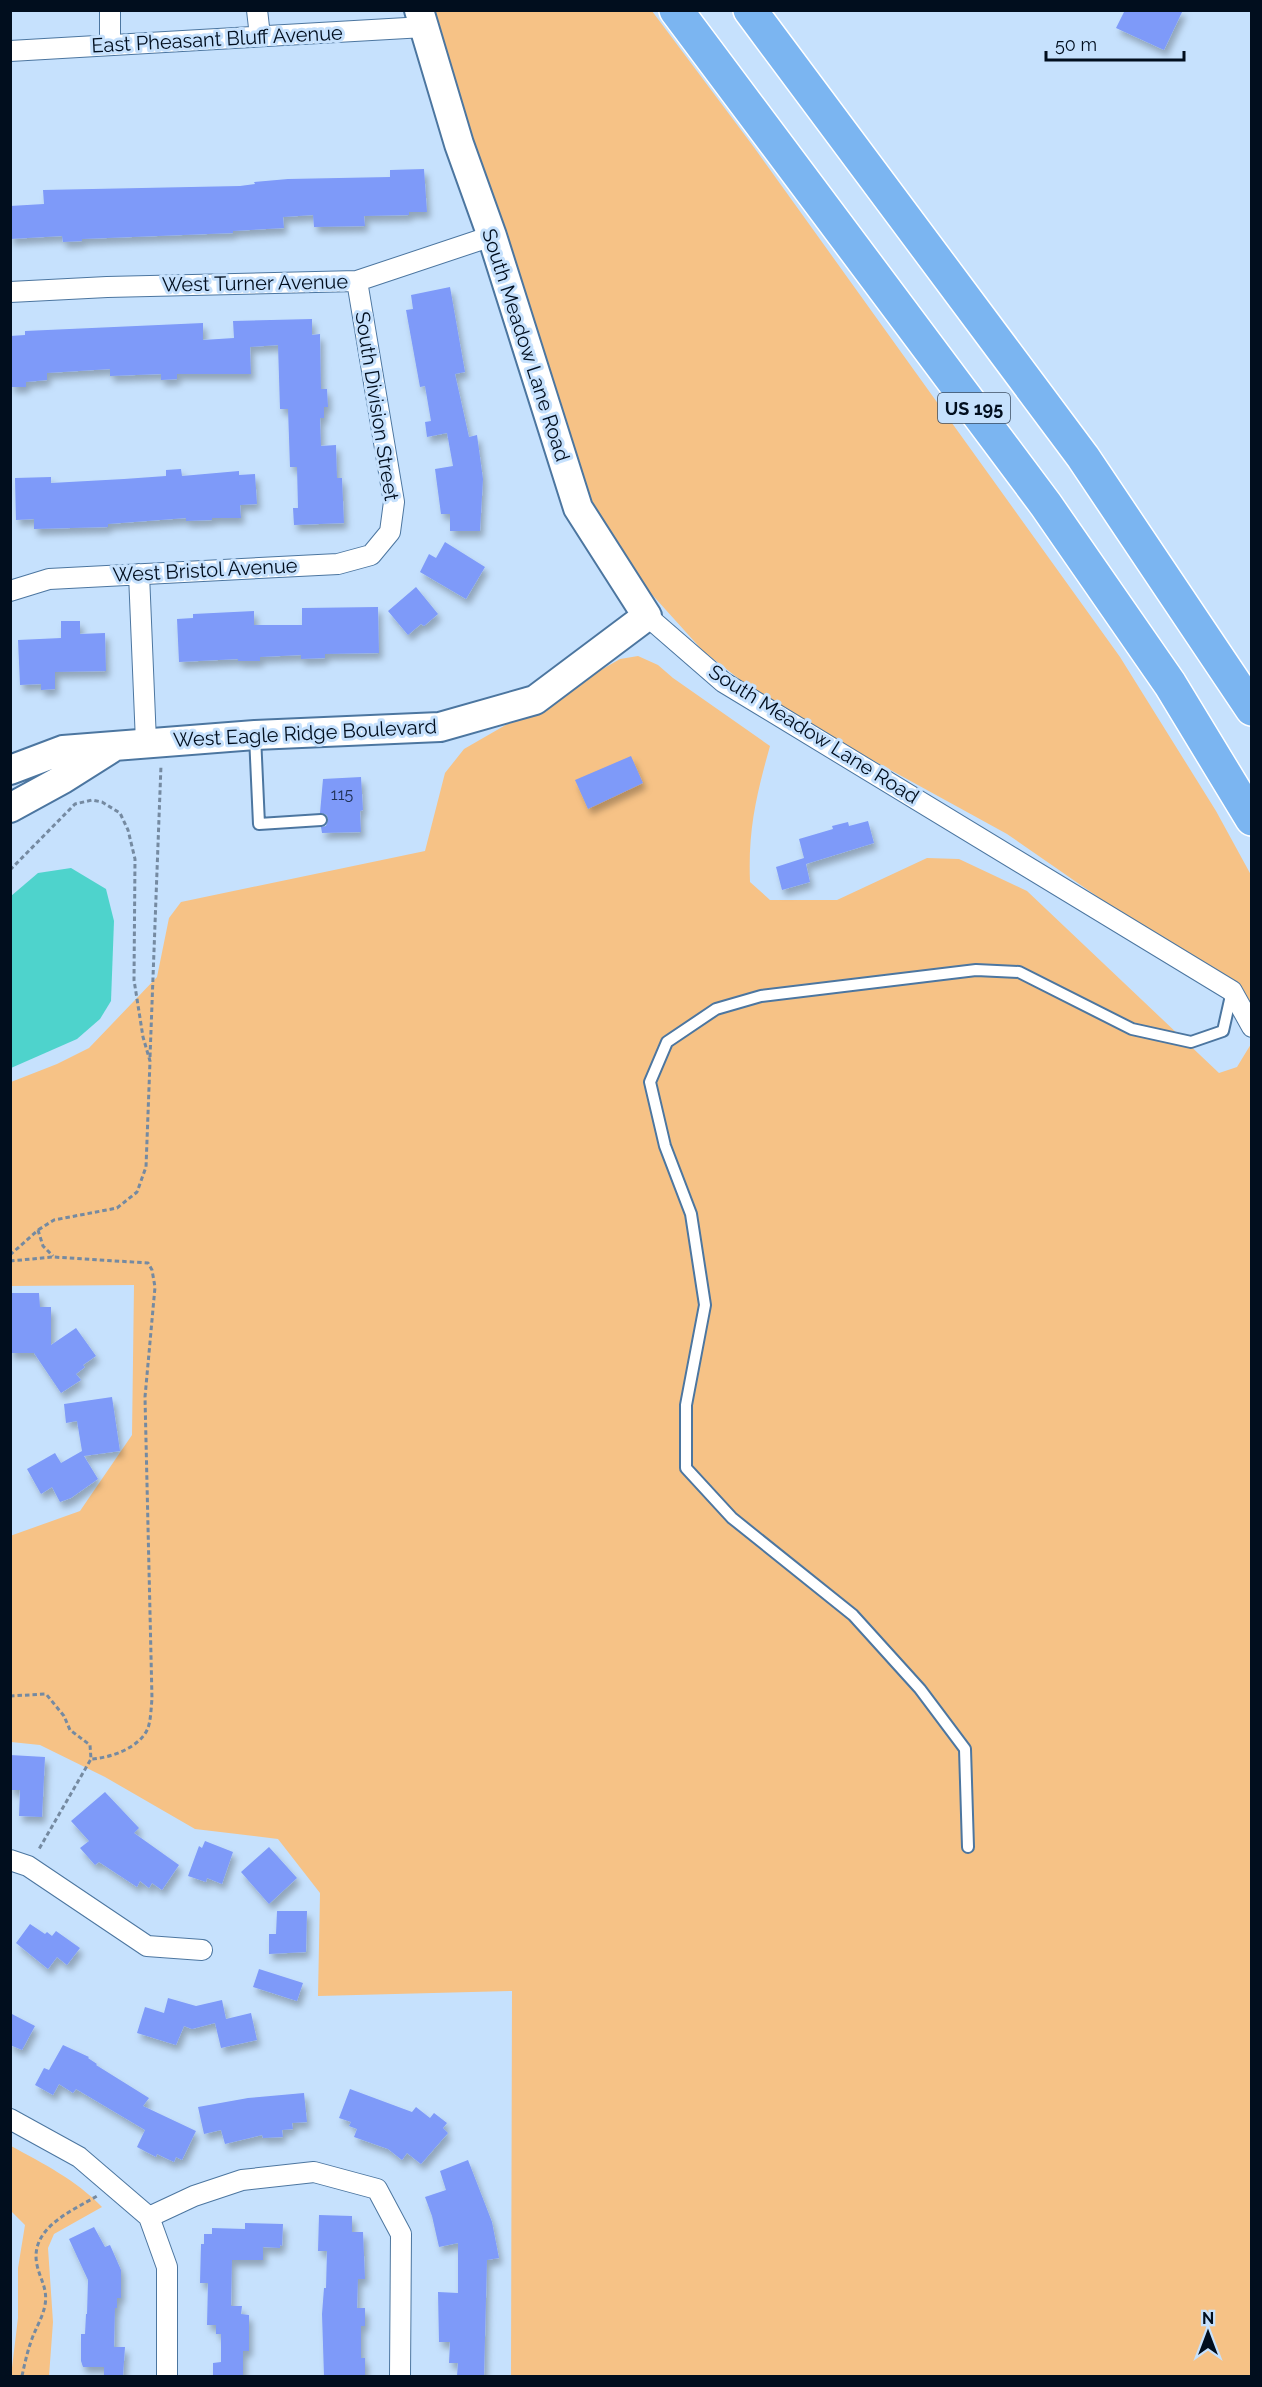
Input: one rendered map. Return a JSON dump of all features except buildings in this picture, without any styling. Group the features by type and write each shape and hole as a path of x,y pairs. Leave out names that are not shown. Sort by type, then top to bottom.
{"highway":[{"name":"US 195","path":"676,10 1046,505 1170,684 1251,819"},
{"name":"US 195","path":"750,10 1083,457 1251,709"}],"street":[{"path":"110,10 110,45"},
{"path":"257,10 260,36"},
{"name":"East Pheasant Bluff Avenue","path":"10,51 260,36 422,19"},
{"name":"South Meadow Lane Road","path":"422,19 459,144 492,236 578,508 647,616 723,682 1232,991"},
{"name":"West Turner Avenue","path":"10,292 107,287 357,281 492,236"},
{"name":"South Division Street","path":"357,281 394,502 390,532"},
{"name":"West Bristol Avenue","path":"10,591 49,579 338,564 371,555 390,532"},
{"path":"139,574 154,754"},
{"name":"West Eagle Ridge Boulevard","path":"10,770 63,750 112,748 154,754 255,735 440,727 535,700 647,616"},
{"name":"West Eagle Ridge Boulevard","path":"10,808 63,779 112,748"},
{"path":"1232,991 1251,1027"},
{"path":"10,1860 28,1866 147,1946 202,1950"},
{"path":"10,2119 79,2157 149,2217 167,2267 167,2376"},
{"path":"149,2217 194,2196 242,2180 314,2172 377,2189 401,2234 400,2376"}],"lane":[{"path":"255,735 259,824 321,820"},
{"path":"968,1847 965,1749 920,1689 853,1615 732,1518 686,1468 686,1405 705,1305 691,1214 665,1146 650,1082 667,1042 716,1009 761,996 976,970 1019,972 1131,1029 1191,1042 1223,1031 1232,991"}],"path":[{"path":"10,1255 38,1230 54,1220 117,1208 137,1192 146,1167 150,1061 154,754"},
{"path":"10,870 75,804 92,800 102,802 120,813 128,830 135,859 134,980 142,1037 150,1061"},
{"path":"38,1230 43,1246 53,1257"},
{"path":"10,1261 53,1257 148,1263 152,1270 155,1287 146,1397 152,1698 148,1727 141,1740 104,1759 91,1759"},
{"path":"10,1695 46,1694 64,1716 70,1730 90,1745 91,1759 39,1849"},
{"path":"22,2376 26,2356 44,2307 45,2286 37,2266 36,2254 40,2240 55,2220 97,2196"}],"shaded area":[{"path":"432,11 652,11 753,146 1120,657 1216,811 1251,875 1251,1003 1007,834 774,706 703,651 628,568 577,478"},
{"path":"638,656 658,665 770,746 754,813 750,846 750,882 770,900 837,900 927,858 959,859 1027,891 1219,1073 1237,1067 1251,1044 1251,2376 511,2376 512,1991 318,1996 320,1893 278,1839 195,1829 105,1777 40,1745 11,1742 10,1536 80,1511 132,1435 134,1285 11,1286 11,1082 57,1064 89,1048 157,977 169,918 181,902 425,851 445,773 464,749 620,659"},
{"path":"71,868 106,889 114,921 111,1001 100,1019 77,1039 11,1068 11,896 38,873"},
{"path":"11,2146 70,2181 102,2207 54,2234 48,2248 53,2322 49,2376 11,2376 18,2318 18,2268 25,2225 11,2211"}]}
